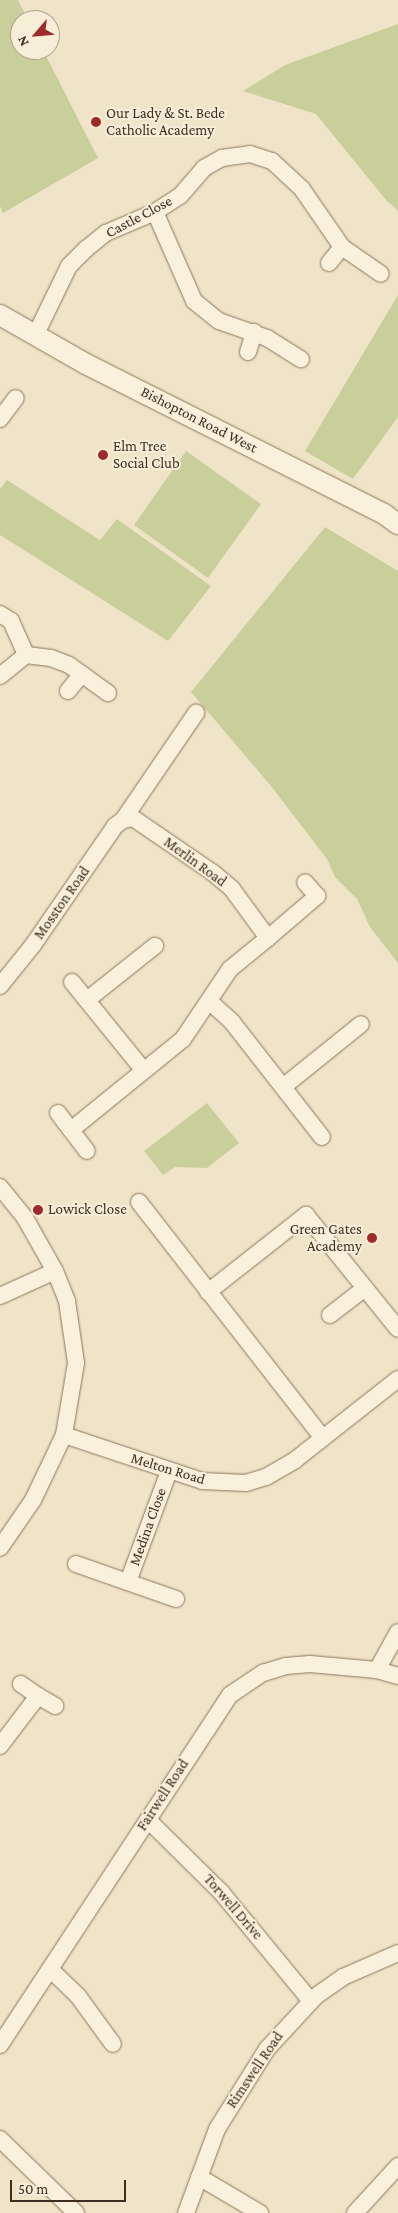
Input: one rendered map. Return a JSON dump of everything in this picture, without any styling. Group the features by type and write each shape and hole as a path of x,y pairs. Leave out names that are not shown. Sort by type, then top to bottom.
{"street":[{"name":"Castle Close","path":"35,336 69,266 86,249 106,233 155,212 180,196 204,168 222,158 250,154 272,161 288,173 342,247 381,274"},
{"path":"155,212 194,301 219,321 254,332 301,359"},
{"path":"329,263 342,247"},
{"name":"Bishopton Road West","path":"0,315 35,336 391,519"},
{"path":"248,352 254,332"},
{"path":"0,419 16,398"},
{"path":"0,614 11,621 26,655"},
{"path":"0,676 26,655 51,658 82,674 108,693"},
{"path":"68,691 82,674"},
{"name":"Mosston Road","path":"1,982 115,826 128,819 196,713"},
{"name":"Merlin Road","path":"128,819 232,889 268,938"},
{"path":"71,1130 183,1039 230,969 316,896 304,882"},
{"path":"87,1000 155,946"},
{"path":"72,982 144,1071"},
{"path":"209,1001 232,1022 322,1137"},
{"path":"284,1087 361,1024"},
{"path":"58,1113 87,1151"},
{"path":"0,1187 29,1224 55,1271 67,1301 76,1363 64,1435 33,1500 0,1548"},
{"path":"139,1202 323,1438"},
{"path":"208,1292 306,1215 398,1329"},
{"path":"0,1296 55,1271"},
{"path":"330,1316 365,1288"},
{"name":"Melton Road","path":"64,1435 202,1481 225,1485 246,1483 284,1467 398,1379"},
{"name":"Medina Close","path":"128,1582 169,1471"},
{"name":"Medina Close","path":"76,1564 176,1599"},
{"path":"377,1670 398,1632"},
{"name":"Fairwell Road","path":"0,2045 148,1820 215,1713 230,1695 247,1682 286,1666 310,1664 377,1670 398,1676"},
{"path":"20,1684 55,1706"},
{"path":"0,1746 38,1696"},
{"name":"Torwell Drive","path":"148,1820 221,1892 311,2001"},
{"name":"Rimswell Road","path":"186,2213 217,2129 241,2087 267,2049 311,2001 343,1977 398,1953"},
{"path":"50,1969 78,1996 113,2044"},
{"path":"0,2139 76,2213"},
{"path":"355,2213 398,2166"},
{"path":"199,2177 260,2213"}],"green space":[{"path":"0,0 18,0 23,10 10,10 10,60 48,60 98,158 3,213 0,206"},
{"path":"398,24 398,211 386,200 316,114 243,91 285,65"},
{"path":"398,295 398,417 353,479 305,451"},
{"path":"186,451 261,504 208,578 134,525"},
{"path":"7,480 100,540 117,519 211,586 168,641 0,535 0,489"},
{"path":"325,527 398,571 398,963 370,927 357,899 335,877 327,859 271,786 191,692"},
{"path":"207,1103 239,1143 207,1168 175,1167 163,1175 144,1151"}],"place":[{"name":"Our Lady & St. Bede Catholic Academy","path":"96,122"},
{"name":"Elm Tree Social Club","path":"103,455"},
{"name":"Lowick Close","path":"38,1210"},
{"name":"Green Gates Academy","path":"372,1238"}]}
